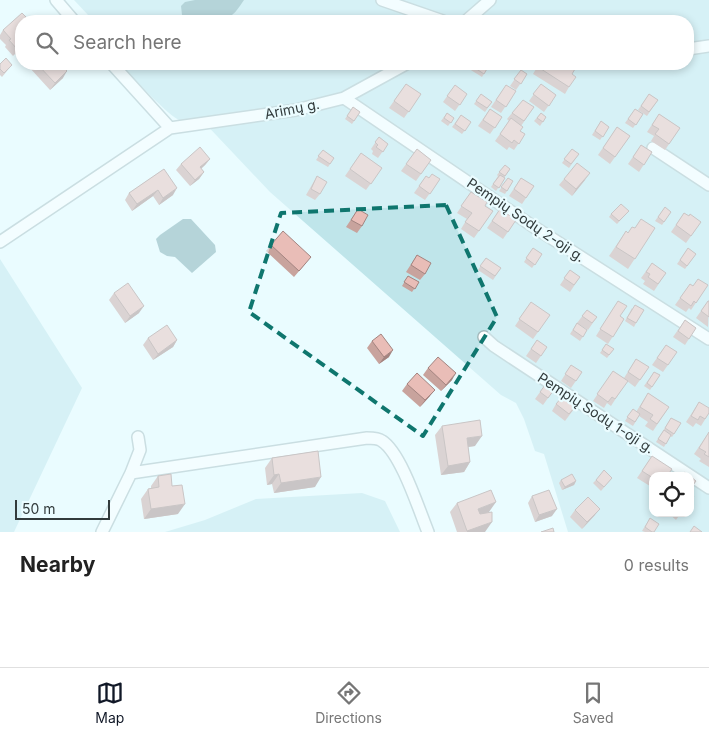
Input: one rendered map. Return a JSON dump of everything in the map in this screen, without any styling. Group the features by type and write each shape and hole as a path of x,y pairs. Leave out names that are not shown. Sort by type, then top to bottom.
{"street":[{"path":"56,0 69,15"},
{"path":"382,0 426,15"},
{"path":"473,15 490,0"},
{"path":"694,48 709,46"},
{"path":"117,70 170,128"},
{"name":"Arimų g.","path":"0,242 170,128 296,110 344,98 395,70"},
{"name":"Pempių Sodų 2-oji g.","path":"344,98 534,227 709,339"},
{"path":"653,148 709,185"},
{"name":"Pempių Sodų 1-oji g.","path":"484,337 494,346 709,488"},
{"path":"102,532 140,450 138,437"},
{"path":"131,472 367,438 381,440 391,449 402,469 428,532"}],"highlighted area":[{"path":"446,205 497,317 423,436 249,312 281,213"}],"shaded area":[{"path":"74,0 709,0 709,532 568,532 544,454 535,451 524,419 516,403 501,395 270,192 200,118 185,122 175,118 125,70 694,70 694,15 88,15"},
{"path":"195,0 244,0 232,15 182,15 181,6 185,2"},
{"path":"183,219 191,219 215,245 216,252 192,273 175,257 167,256 160,252 156,239"},
{"path":"0,259 82,388 14,532 0,532"},
{"path":"362,493 385,501 400,532 165,532 205,520 256,499"}],"building":[{"path":"15,19 15,47 9,40 11,39 3,30"},
{"path":"6,58 12,65 4,73 0,69 0,64"},
{"path":"43,70 67,71 55,83"},
{"path":"478,70 486,70 484,74"},
{"path":"521,70 527,74 521,84 514,79"},
{"path":"543,70 574,70 572,74 576,77 569,87"},
{"path":"406,84 421,94 409,112 394,101"},
{"path":"541,84 556,95 549,106 533,94"},
{"path":"455,85 467,94 460,105 447,96"},
{"path":"506,85 516,91 506,107 496,100"},
{"path":"481,94 492,102 487,108 476,101"},
{"path":"649,94 658,100 649,112 641,106"},
{"path":"523,100 534,107 524,121 512,113"},
{"path":"353,107 360,112 354,121 347,116"},
{"path":"490,109 502,117 495,128 483,120"},
{"path":"635,109 643,114 636,125 628,119"},
{"path":"447,113 454,118 451,123 444,118"},
{"path":"541,113 546,117 543,122 537,118"},
{"path":"659,114 680,128 669,144 655,134 659,129 652,125"},
{"path":"461,115 471,122 465,131 455,124"},
{"path":"511,118 523,127 520,131 525,134 519,144 514,140 512,143 500,134"},
{"path":"601,121 609,127 603,137 595,131"},
{"path":"617,127 630,136 615,157 603,148"},
{"path":"379,137 388,144 383,152 376,147 378,145 375,142"},
{"path":"641,145 652,152 644,165 633,157"},
{"path":"200,147 210,159 200,167 204,172 195,180 181,164"},
{"path":"417,149 431,160 421,174 406,164"},
{"path":"572,149 579,154 571,164 564,159"},
{"path":"323,150 334,158 330,164 318,156"},
{"path":"361,153 382,168 371,184 350,169"},
{"path":"577,163 590,173 576,189 564,179"},
{"path":"505,165 510,169 505,176 499,172"},
{"path":"164,169 177,188 163,198 158,190 137,204 129,193"},
{"path":"432,174 440,179 430,194 419,186 426,176 429,178"},
{"path":"500,175 505,178 499,188 493,184"},
{"path":"317,176 327,182 320,194 311,189"},
{"path":"508,178 513,181 507,191 501,187"},
{"path":"521,178 534,186 526,198 514,189"},
{"path":"471,192 487,202 485,206 493,211 479,231 465,222 472,213 461,206"},
{"path":"621,204 629,211 619,221 611,214"},
{"path":"665,207 671,212 664,222 658,217"},
{"path":"358,209 368,215 362,226 351,220"},
{"path":"500,209 516,220 508,232 492,221"},
{"path":"684,213 689,216 690,214 701,222 691,236 676,225"},
{"path":"641,219 655,228 635,259 616,247 626,231 628,233 632,227 635,228"},
{"path":"283,231 311,257 299,271 271,245"},
{"path":"533,248 542,254 535,265 526,258"},
{"path":"688,248 696,254 687,266 680,260"},
{"path":"417,255 431,263 425,274 411,265"},
{"path":"486,258 501,268 495,276 480,266"},
{"path":"652,263 666,273 658,284 648,277 650,274 646,272"},
{"path":"570,270 580,277 574,285 564,278"},
{"path":"408,276 419,282 415,289 404,282"},
{"path":"698,279 708,285 696,303 694,301 691,306 680,298 690,284 693,286"},
{"path":"128,283 144,306 130,316 114,293"},
{"path":"618,301 627,306 620,316 624,319 613,337 600,329"},
{"path":"709,301 709,317 701,311"},
{"path":"531,302 550,315 538,332 519,319"},
{"path":"635,305 644,310 636,323 627,318"},
{"path":"587,310 597,317 592,323 582,316"},
{"path":"685,320 696,328 689,339 678,331"},
{"path":"577,323 587,330 583,337 573,330"},
{"path":"167,325 177,340 158,354 148,338"},
{"path":"381,334 393,350 384,357 372,341"},
{"path":"537,340 547,347 541,356 531,349"},
{"path":"606,344 614,349 609,355 602,350"},
{"path":"666,345 677,352 668,365 657,358"},
{"path":"438,357 456,373 446,385 428,368"},
{"path":"636,359 649,367 640,380 628,372"},
{"path":"571,365 582,372 576,381 565,374"},
{"path":"613,371 628,381 615,399 612,397 608,402 597,394"},
{"path":"654,372 660,375 652,387 647,383"},
{"path":"417,373 435,390 425,400 407,384"},
{"path":"548,381 556,387 548,398 540,392"},
{"path":"568,390 580,401 569,414 556,404"},
{"path":"648,393 669,407 657,424 650,419 653,415 640,407"},
{"path":"699,402 709,408 709,413 705,419 700,416 698,420 691,416"},
{"path":"633,409 640,414 635,422 627,417"},
{"path":"671,418 681,423 674,434 665,428"},
{"path":"480,420 482,436 467,438 470,462 448,466 442,426"},
{"path":"664,430 671,435 666,444 658,439"},
{"path":"709,432 709,457 704,454 706,452 699,448"},
{"path":"318,451 321,477 281,483 279,474 274,475 272,458"},
{"path":"652,456 672,469 670,472 649,472 649,475 642,471"},
{"path":"604,470 612,478 604,487 596,480"},
{"path":"171,474 172,486 182,485 185,504 151,509 148,489 159,487 158,476"},
{"path":"572,474 576,481 565,487 561,480"},
{"path":"491,490 496,502 478,509 480,514 492,512 492,522 467,531 457,503"},
{"path":"549,490 557,509 539,515 532,496"},
{"path":"588,497 600,509 587,522 575,510"},
{"path":"650,518 659,524 654,532 645,527"},
{"path":"694,526 702,532 690,532"},
{"path":"553,528 554,532 541,532"}]}
